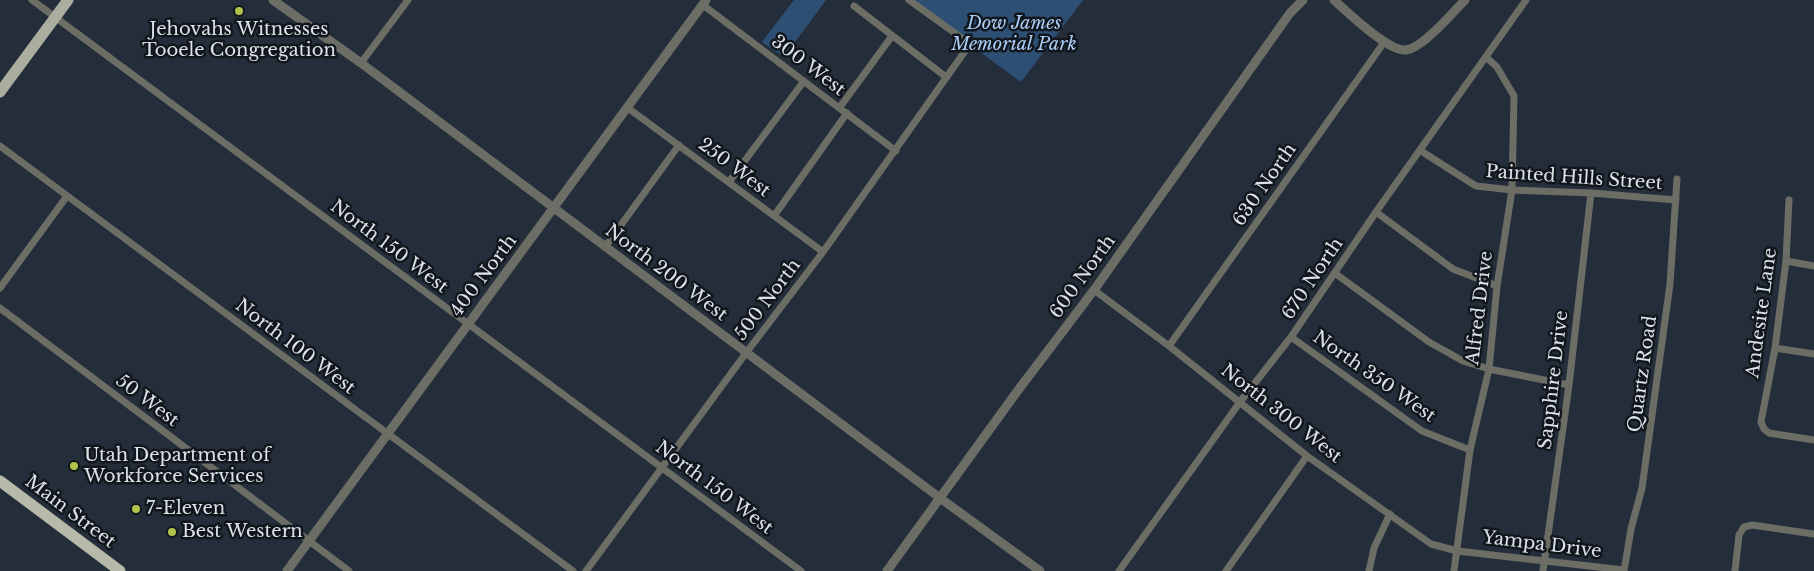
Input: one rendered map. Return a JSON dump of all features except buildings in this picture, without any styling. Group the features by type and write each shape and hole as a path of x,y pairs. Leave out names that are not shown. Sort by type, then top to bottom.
{"highway":[{"name":"Main Street","path":"0,482 120,571"}],"main road":[{"path":"0,92 68,0"}],"street":[{"name":"North 150 West","path":"32,0 801,571"},
{"name":"North 200 West","path":"273,0 361,63 746,353 1040,571"},
{"path":"361,63 408,0"},
{"name":"500 North","path":"586,571 746,353 823,252 970,44 908,0"},
{"name":"600 North","path":"887,571 1094,290 1290,13 1303,0"},
{"path":"1334,0 1363,26 1385,42 1404,51 1412,49 1427,38 1465,0"},
{"name":"670 North","path":"1119,571 1240,402 1291,337 1336,274 1376,212 1421,151 1526,0"},
{"name":"300 West","path":"705,3 804,82 840,107 896,151"},
{"name":"400 North","path":"287,571 705,3"},
{"path":"854,6 946,77"},
{"path":"840,107 892,36"},
{"name":"630 North","path":"1169,346 1385,42"},
{"name":"Alfred Drive","path":"1454,571 1470,450 1489,369 1497,286 1512,190 1514,96 1497,67 1486,57"},
{"path":"729,182 804,82"},
{"name":"250 West","path":"628,108 823,252"},
{"path":"774,216 848,113"},
{"path":"605,247 679,145"},
{"name":"North 100 West","path":"0,146 573,571"},
{"name":"Painted Hills Street","path":"1421,151 1476,186 1676,200"},
{"name":"Quartz Road","path":"1624,571 1631,529 1642,488 1670,284 1677,179"},
{"name":"Sapphire Drive","path":"1543,571 1569,385 1591,193"},
{"path":"0,288 67,196"},
{"name":"Andesite Lane","path":"1789,200 1786,261 1775,348 1762,422 1764,429 1769,434 1814,440"},
{"path":"1376,212 1453,269 1497,286"},
{"path":"1786,261 1814,266"},
{"path":"1336,274 1429,342 1463,361 1489,369 1569,385"},
{"name":"North 300 West","path":"1094,290 1169,346 1307,456 1431,544 1457,551"},
{"name":"50 West","path":"0,308 349,571"},
{"name":"North 350 West","path":"1291,337 1422,432 1470,450"},
{"path":"1775,348 1814,354"},
{"path":"1226,571 1307,456"},
{"path":"1369,571 1374,548 1390,514"},
{"path":"1735,571 1740,535 1744,527 1752,525 1814,534"},
{"name":"Yampa Drive","path":"1457,551 1624,571"}],"green space":[{"path":"794,0 826,0 784,57 762,42"},
{"name":"Dow James Memorial Park","path":"909,0 1083,0 1021,82"}],"place":[{"name":"Jehovahs Witnesses Tooele Congregation","path":"239,11"},
{"name":"Utah Department of Workforce Services","path":"74,466"},
{"name":"7-Eleven","path":"136,509"},
{"name":"Best Western","path":"172,532"}]}
